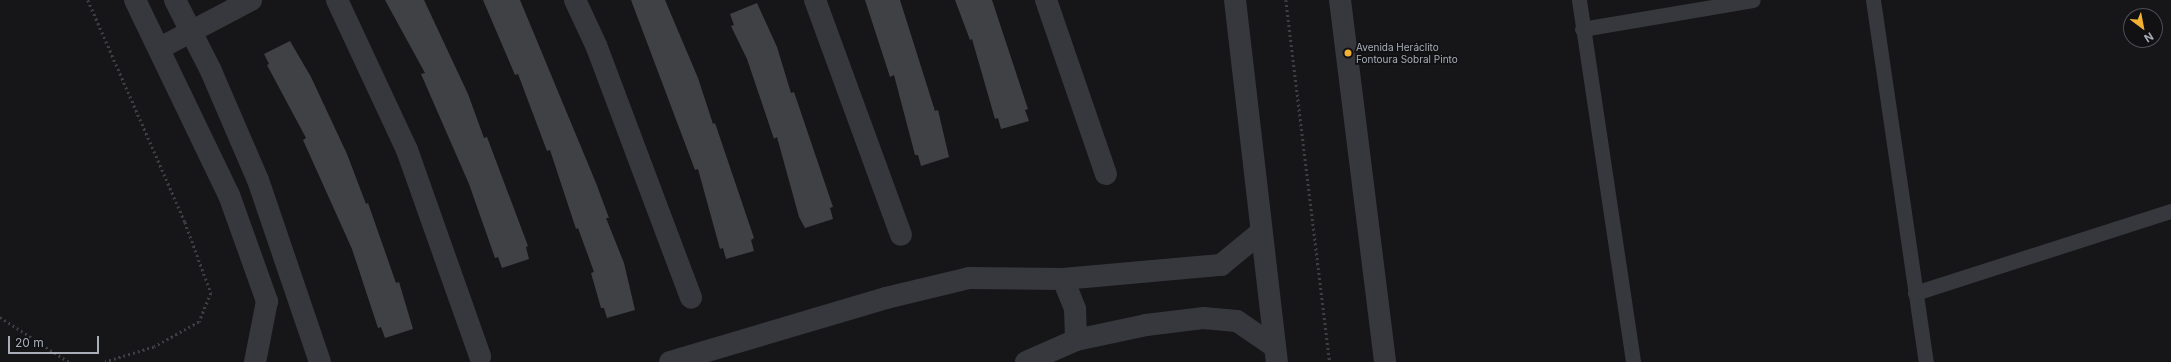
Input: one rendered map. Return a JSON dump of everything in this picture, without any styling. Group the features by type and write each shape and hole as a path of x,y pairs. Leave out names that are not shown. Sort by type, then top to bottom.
{"street":[{"path":"135,0 160,48 229,195 267,301 255,362"},
{"path":"175,0 258,180 320,362"},
{"path":"160,48 251,0"},
{"path":"337,0 407,150 480,356"},
{"path":"575,0 596,45 691,298"},
{"path":"815,0 901,235"},
{"path":"1046,0 1106,174"},
{"path":"1235,0 1276,354"},
{"path":"1340,0 1385,362"},
{"path":"670,362 715,356 886,298 969,278 1063,279 1221,264 1261,232"},
{"path":"1063,279 1075,309 1076,340"},
{"path":"1026,362 1076,340 1146,325 1203,318 1237,321 1276,354"}],"lane":[{"path":"1579,0 1582,29 1633,362"},
{"path":"1582,29 1752,0"},
{"path":"1873,0 1926,362"},
{"path":"1915,293 2171,211"}],"path":[{"path":"88,0 185,222 211,293 199,322 154,347 105,362"},
{"path":"1286,0 1330,362"},
{"path":"0,317 69,362"}],"building":[{"path":"385,0 424,0 468,94 484,138 487,137 528,246 526,247 529,259 502,268 498,257 495,258 469,184 421,74 425,73"},
{"path":"483,0 520,0 609,218 606,218 624,263 635,310 607,318 604,308 601,308 591,273 594,272 578,228 576,229 550,150 547,151 518,74 515,75"},
{"path":"631,0 665,0 698,78 713,124 715,123 754,238 751,240 754,251 726,259 723,248 720,249 698,169 695,170"},
{"path":"865,0 900,0 935,111 938,110 949,157 921,166 918,155 915,155 894,75 890,77"},
{"path":"955,0 992,0 1028,109 1025,110 1029,121 1001,129 998,118 995,119 972,39 970,40"},
{"path":"757,3 777,47 791,93 794,92 833,207 830,208 833,219 805,228 799,217 777,137 774,139 747,59 731,26 734,25 730,14"},
{"path":"290,41 311,77 347,154 366,204 368,203 396,283 399,282 413,329 385,338 381,327 378,328 352,249 303,140 306,138 267,65 269,64 264,54"}],"place":[{"name":"Avenida Heráclito Fontoura Sobral Pinto","path":"1348,53"}]}
